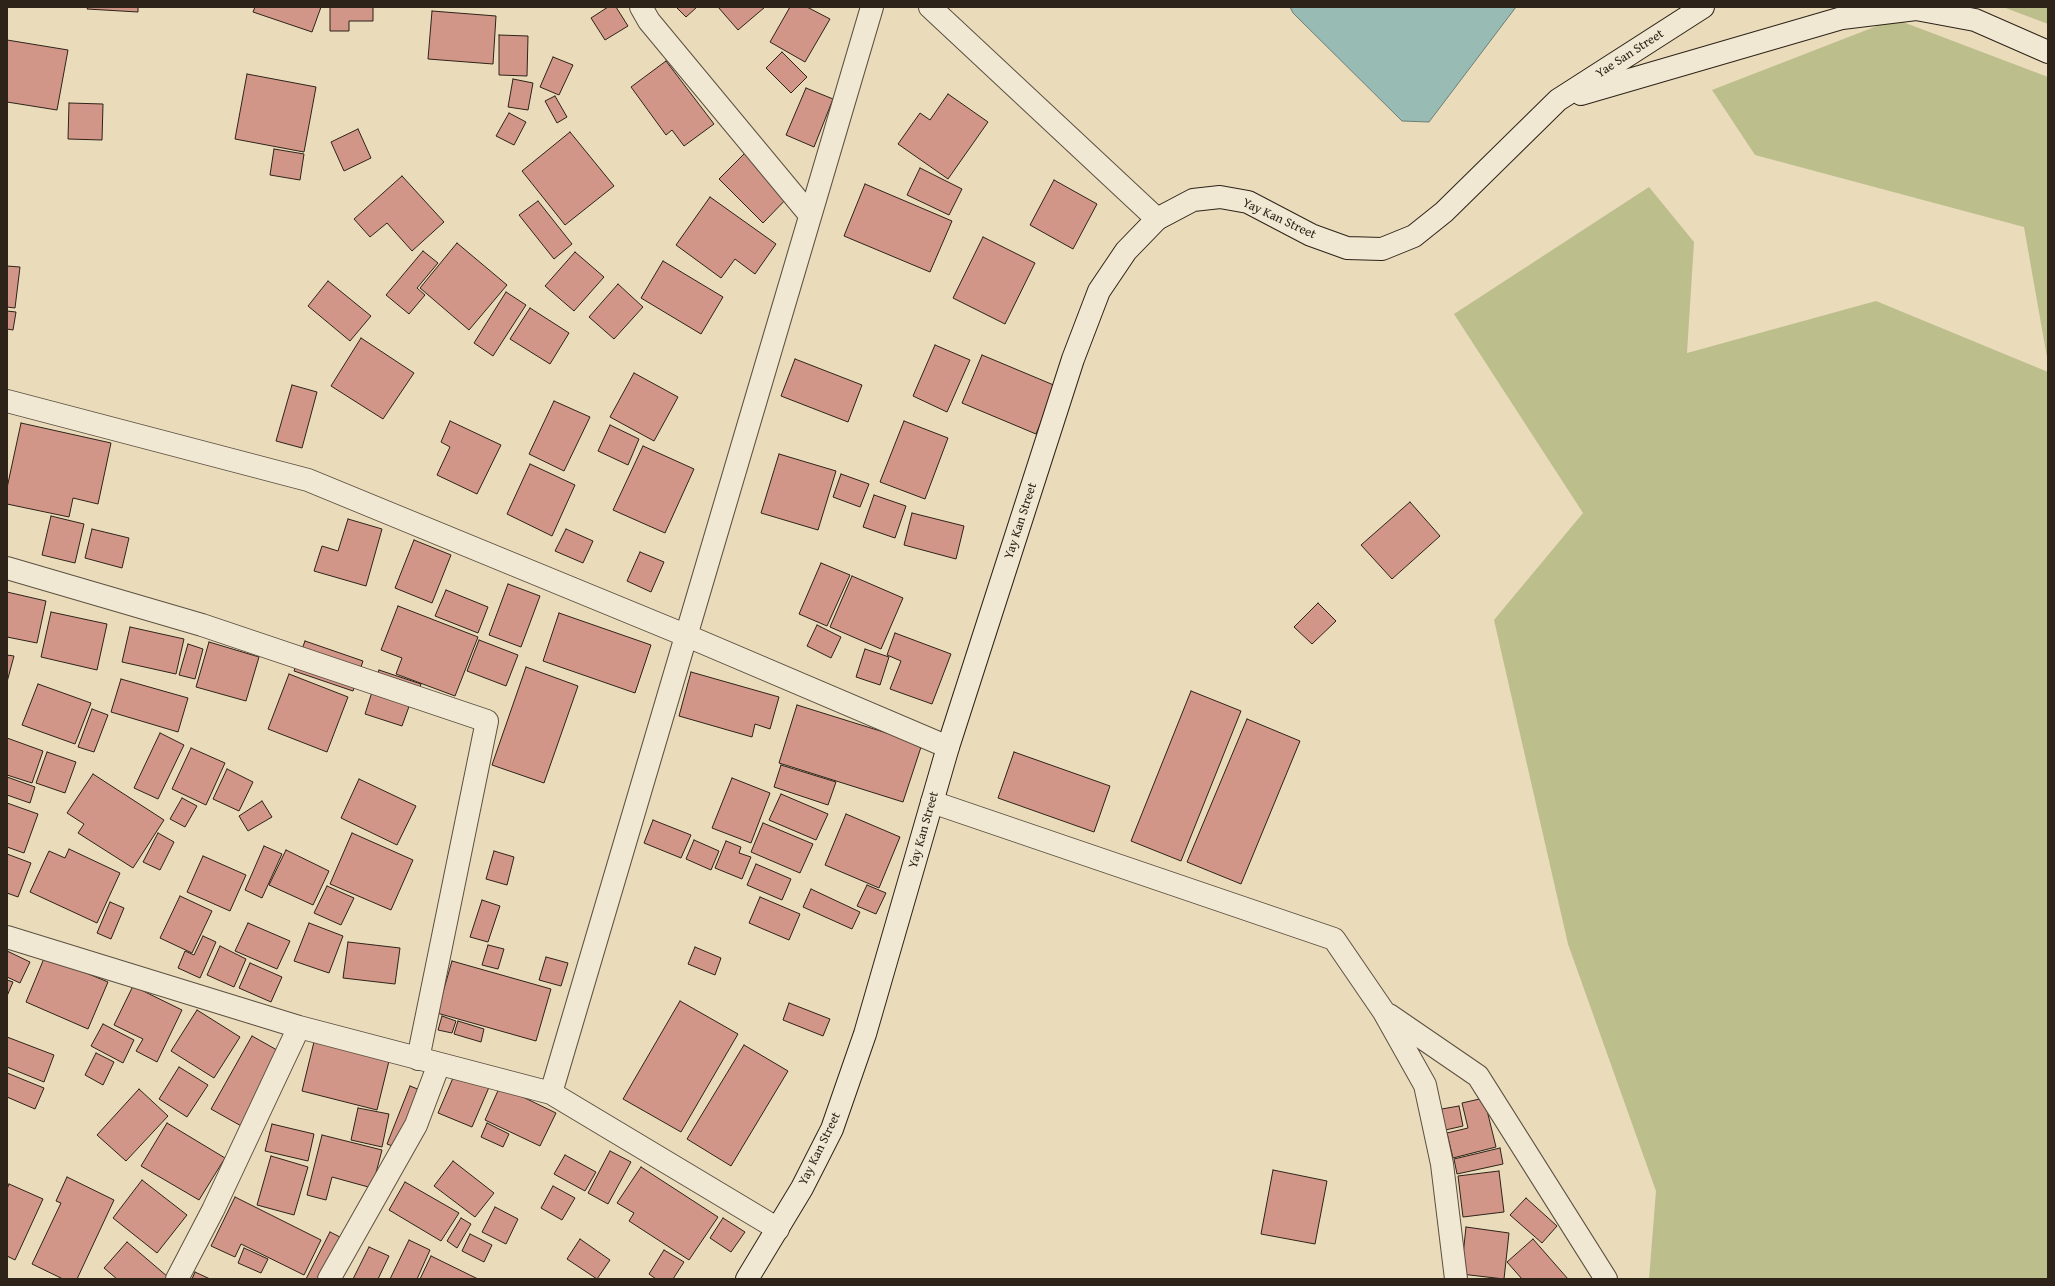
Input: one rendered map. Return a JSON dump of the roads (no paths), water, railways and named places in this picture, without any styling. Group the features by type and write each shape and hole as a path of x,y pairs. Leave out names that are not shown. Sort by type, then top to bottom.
{"street":[{"path":"641,7 649,21 810,215"},
{"path":"551,1093 685,635 872,7"},
{"path":"930,7 1157,219"},
{"name":"Yae San Street","path":"1558,100 1702,7"},
{"path":"1558,100 1842,18 1916,10 1975,20 2048,52"},
{"name":"Yay Kan Street","path":"747,1279 778,1229 832,1130 866,1034 948,747 1073,359 1099,291 1126,251 1157,219 1193,200 1220,197 1248,202 1311,235 1347,248 1382,249 1414,236 1444,212 1558,100"},
{"path":"7,401 308,480 685,635 948,747"},
{"path":"7,568 202,625 487,721 418,1059"},
{"path":"932,802 1334,939 1384,1012 1426,1085 1442,1164 1456,1279"},
{"path":"7,937 299,1027 551,1093 778,1229"},
{"path":"1384,1012 1478,1076 1606,1279"},
{"path":"177,1279 213,1210 299,1027"},
{"path":"329,1279 416,1125 439,1064"}],"water":[{"path":"1290,7 1516,7 1429,122 1402,121 1293,13"}]}
